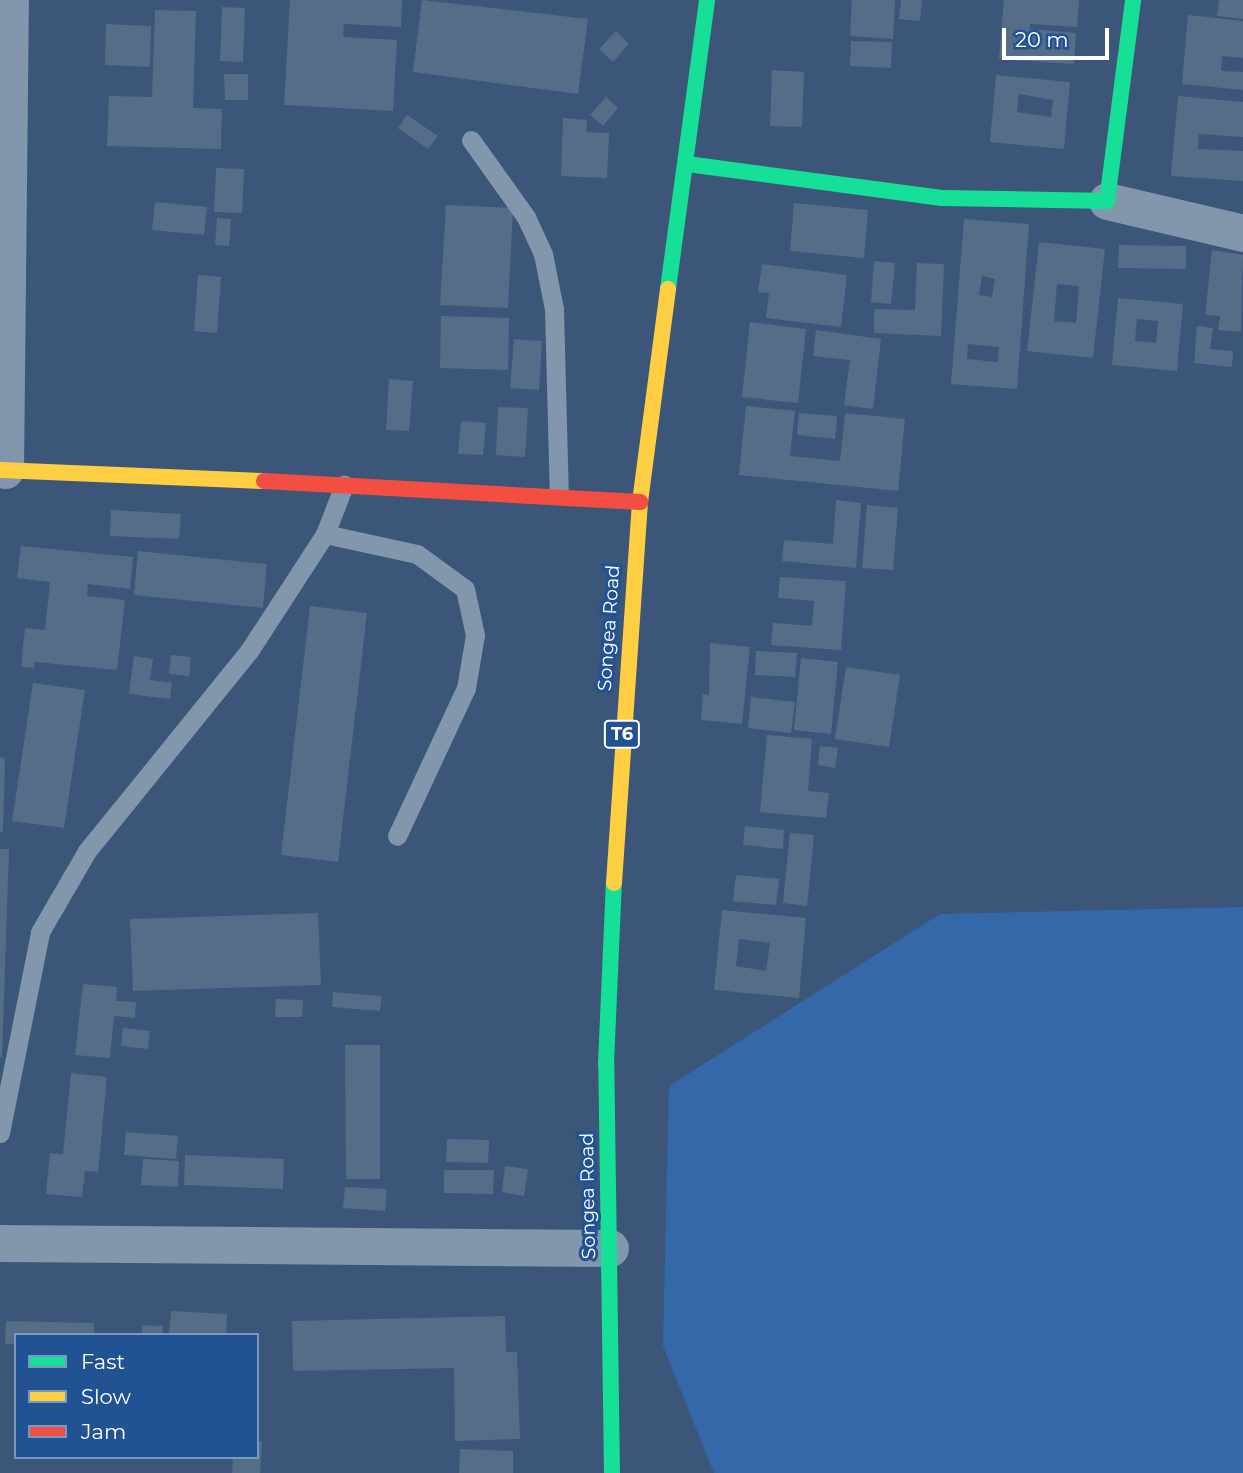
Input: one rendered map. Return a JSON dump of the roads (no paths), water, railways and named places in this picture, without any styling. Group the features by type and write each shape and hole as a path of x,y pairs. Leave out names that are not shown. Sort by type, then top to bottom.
{"main road":[{"name":"Songea Road","path":"612,1473 606,1064 621,737 640,502 707,0"},
{"path":"687,164 942,198 1107,201 1133,0"},
{"path":"2,470 559,494 640,502"}],"street":[{"path":"2,470 10,0"},
{"path":"1107,201 1243,233"},
{"path":"0,1243 610,1248"}],"lane":[{"path":"471,140 526,217 542,254 554,309 559,494"},
{"path":"0,1133 40,932 87,851 249,651 325,534 344,485"},
{"path":"325,534 417,554 465,589 475,635 466,688 397,836"}]}
